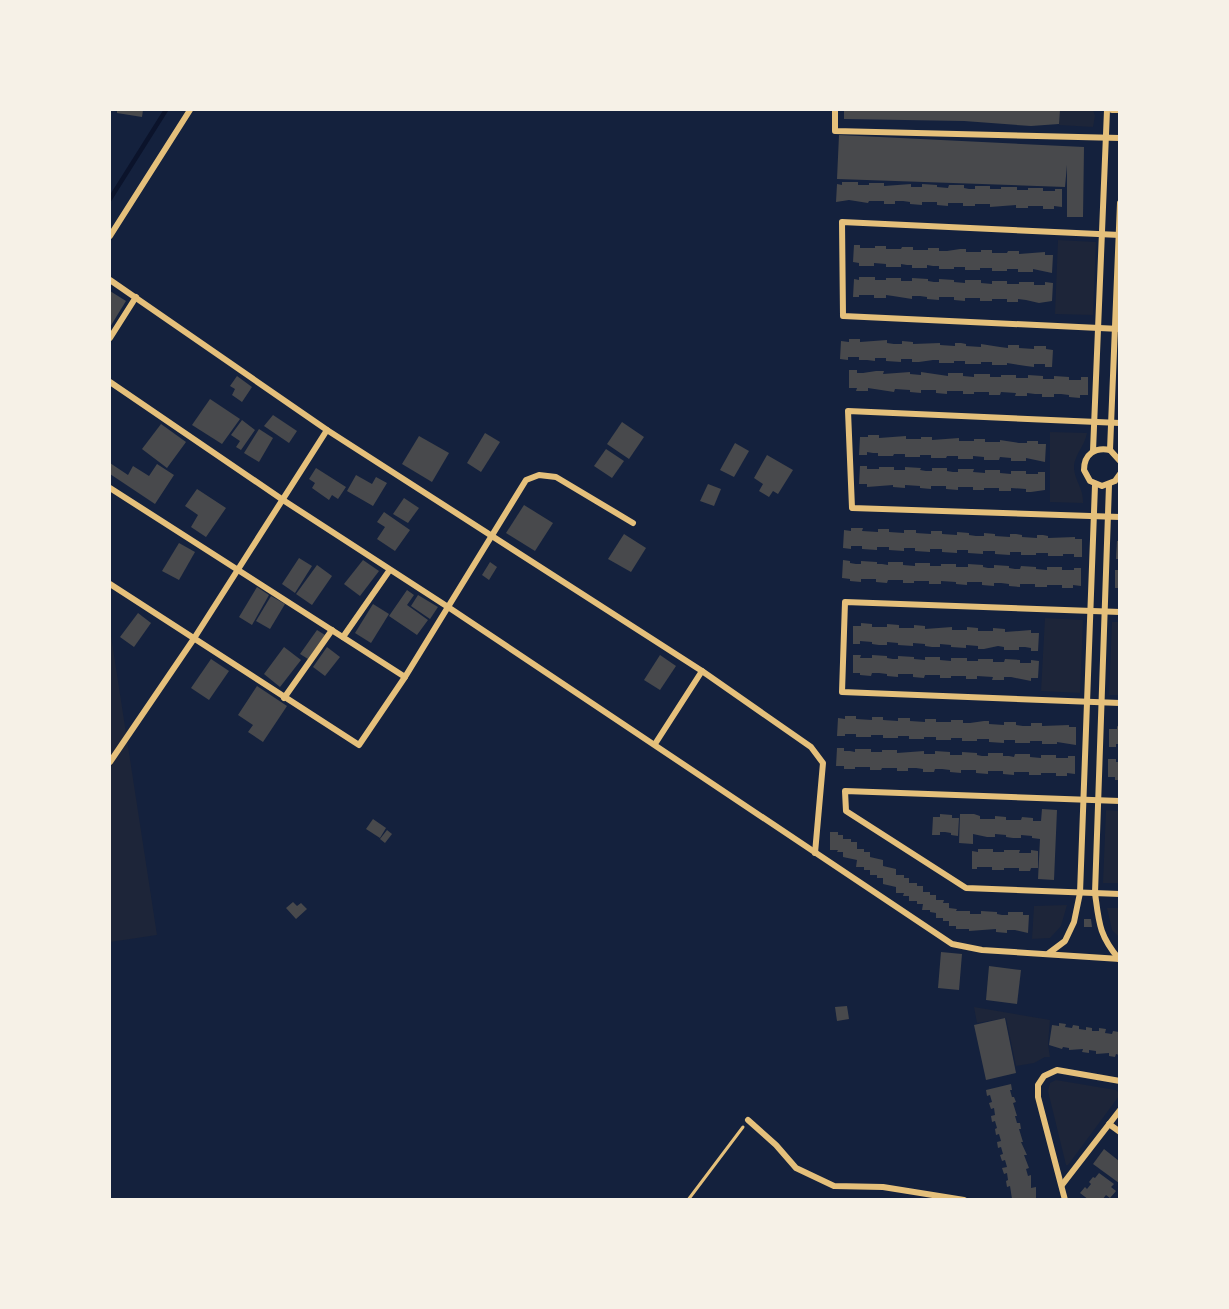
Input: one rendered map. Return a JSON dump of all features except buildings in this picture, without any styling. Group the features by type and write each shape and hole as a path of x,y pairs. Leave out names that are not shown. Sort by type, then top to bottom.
{"street":[{"path":"110,236 190,110"},
{"path":"835,110 835,131 1119,138"},
{"path":"1093,451 1107,110"},
{"path":"1112,110 1119,110"},
{"path":"1110,450 1117,329 1119,203"},
{"path":"1117,329 843,316 842,222 1119,235"},
{"path":"110,280 327,430 702,671 811,747 823,763 815,853"},
{"path":"110,338 136,297"},
{"path":"110,382 389,571 448,607 655,744 952,944 982,950 1119,959"},
{"path":"1119,423 848,411 852,508 1119,518"},
{"path":"110,762 193,640 327,430"},
{"path":"1119,461 1110,450 1093,451 1087,457 1084,470 1086,476 1095,485 1109,485 1119,474"},
{"path":"110,584 358,745 405,677 526,480 539,475 556,477 633,523"},
{"path":"1048,954 1065,941 1074,922 1080,893 1095,485"},
{"path":"1109,485 1095,893 1099,924 1106,943 1119,959"},
{"path":"110,488 405,677"},
{"path":"342,638 389,571"},
{"path":"1119,612 845,602 842,692 1119,703"},
{"path":"284,698 332,630"},
{"path":"655,744 702,671"},
{"path":"1119,801 845,791 846,811 966,888 1119,894"},
{"path":"1065,1200 1038,1097 1038,1085 1044,1076 1058,1070 1119,1081"},
{"path":"1062,1185 1119,1112"},
{"path":"748,1120 776,1145 796,1168 834,1186 883,1187 964,1200"},
{"path":"1109,1124 1119,1132"}],"path":[{"path":"688,1200 748,1120"}],"shaded area":[{"path":"1059,110 1093,110 1095,116 1093,127 1059,125"},
{"path":"1058,240 1096,242 1093,315 1055,314"},
{"path":"1050,432 1087,433 1074,465 1083,503 1050,502"},
{"path":"1045,618 1083,620 1080,693 1041,691"},
{"path":"1112,622 1119,622 1119,695 1109,695"},
{"path":"110,629 157,935 110,942"},
{"path":"1106,810 1119,811 1119,883 1103,883"},
{"path":"1067,905 1061,926 1050,938 1032,939 1034,906"},
{"path":"1107,908 1119,908 1119,937 1112,930"},
{"path":"974,1007 1050,1020 1048,1044 1050,1057 1016,1066 1006,1018 977,1023"},
{"path":"1056,1080 1116,1090 1119,1093 1068,1165 1066,1165 1048,1091 1050,1083"}],"waterway":[{"path":"110,199 166,110"}]}
